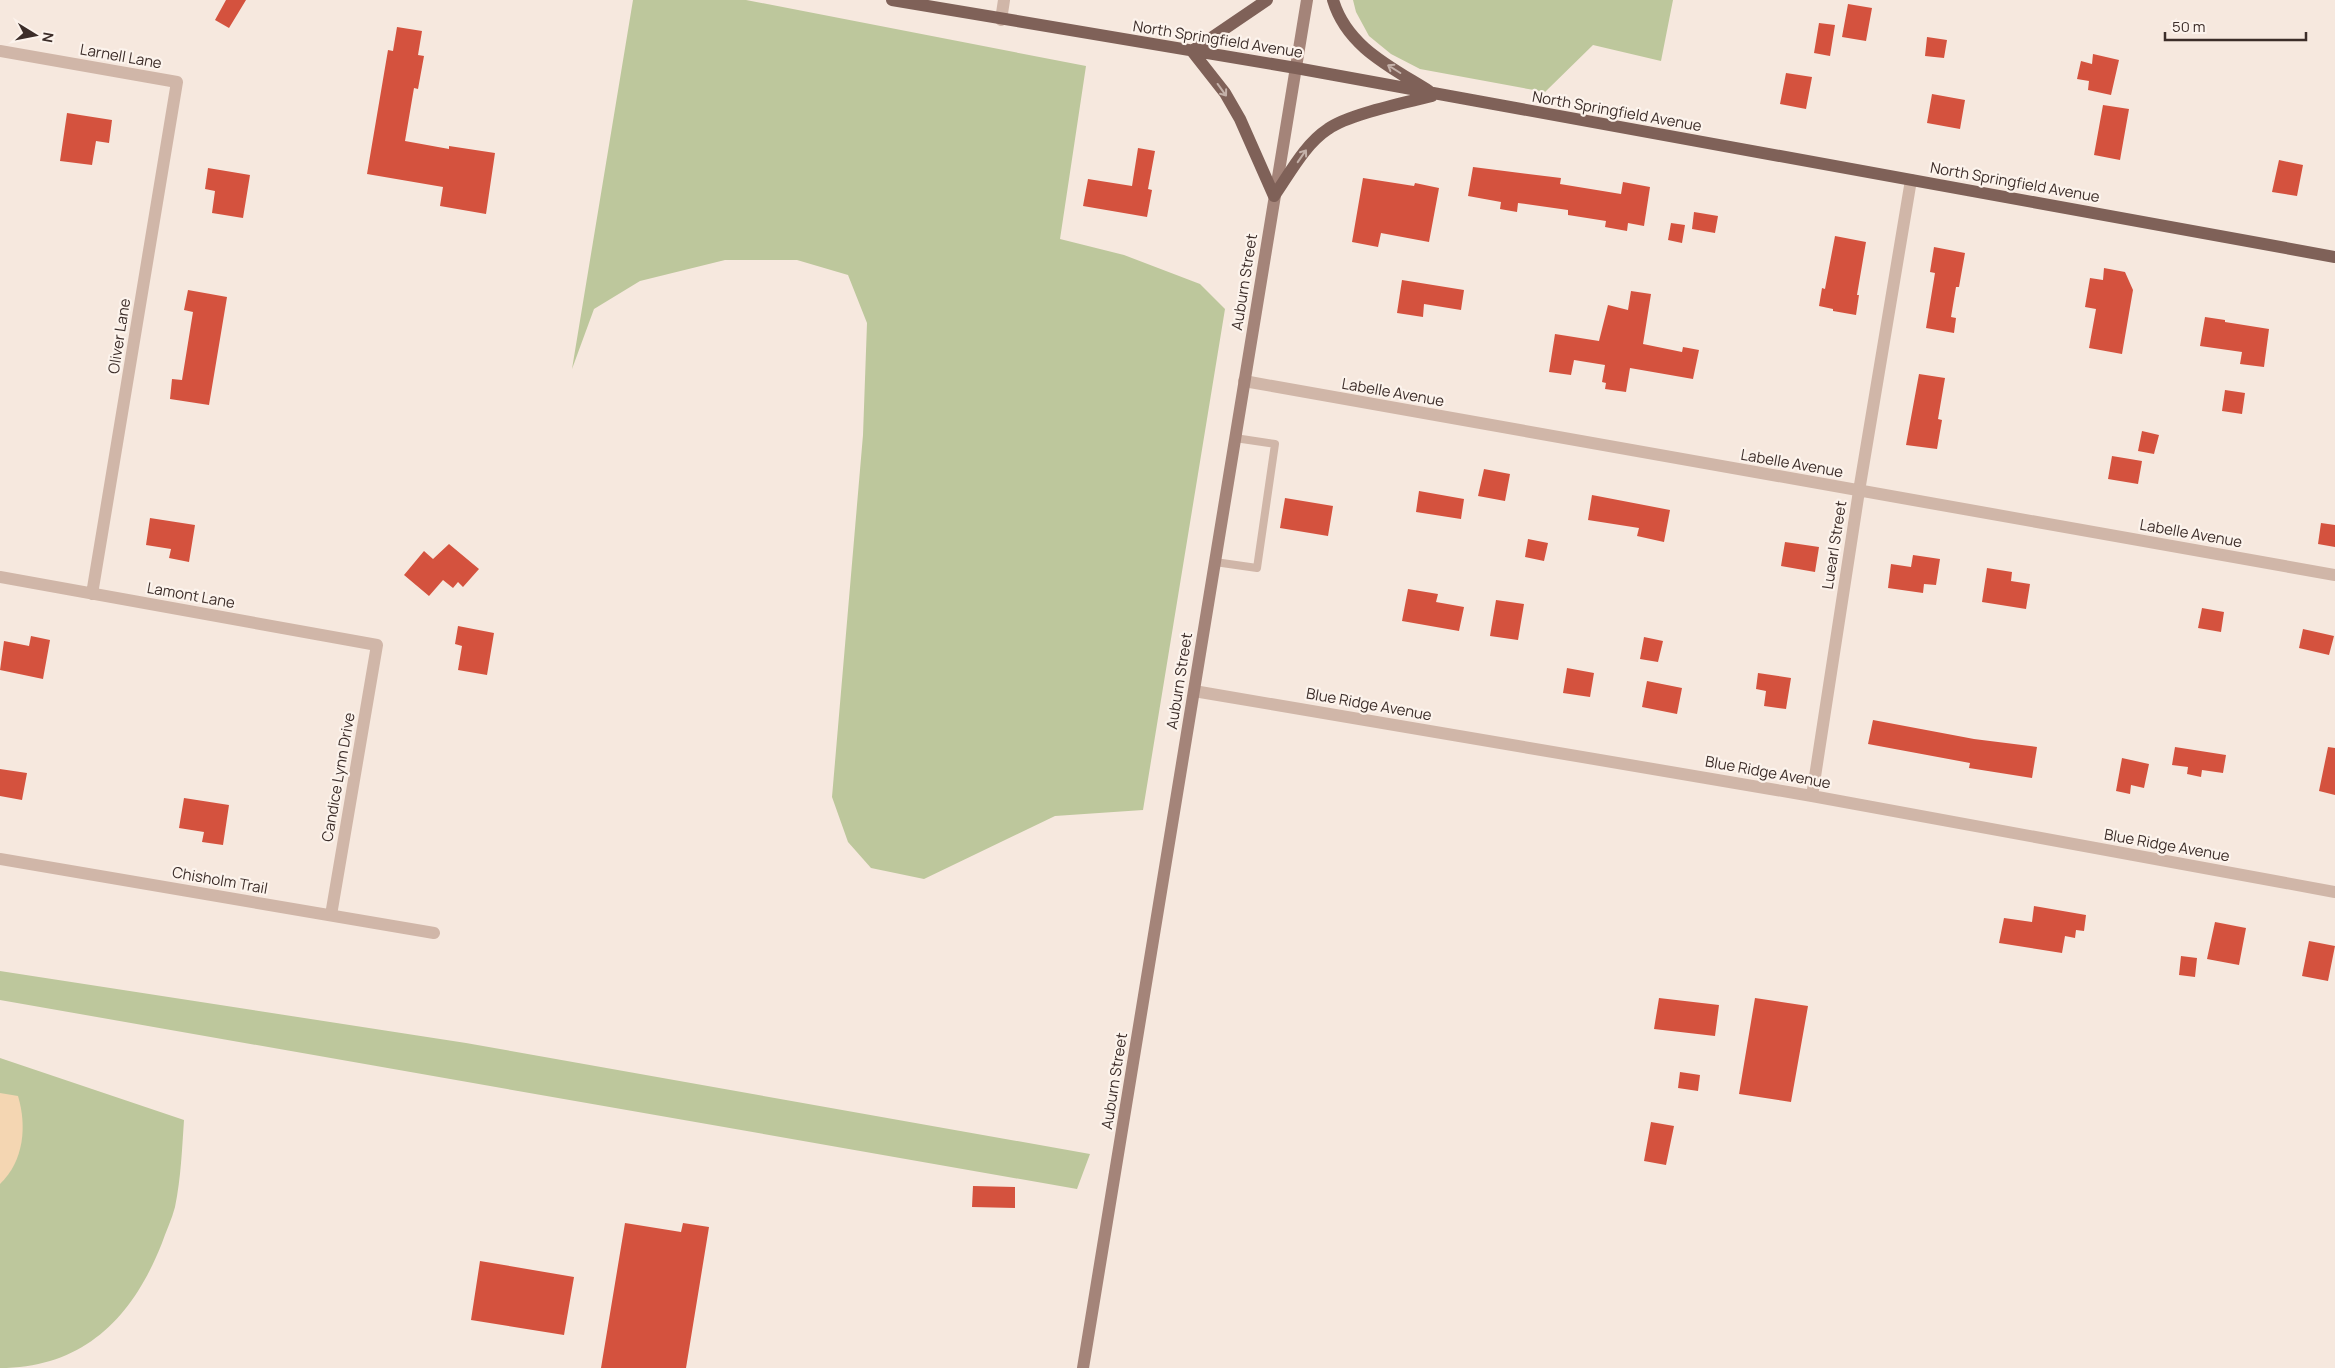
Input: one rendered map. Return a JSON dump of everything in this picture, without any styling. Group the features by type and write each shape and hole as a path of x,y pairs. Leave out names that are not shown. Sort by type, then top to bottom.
{"main road":[{"name":"North Springfield Avenue","path":"892,0 1001,20 1296,68 1435,95 2335,257"},
{"path":"1267,0 1192,51 1225,93 1240,119 1274,196"},
{"name":"Auburn Street","path":"1083,1368 1307,0"},
{"path":"1334,0 1346,27 1356,42 1369,53 1435,95"},
{"path":"1274,196 1309,147 1328,129 1346,120 1435,95"}],"street":[{"path":"1001,20 1004,0"},
{"name":"Larnell Lane","path":"0,51 178,82"},
{"name":"Oliver Lane","path":"92,594 178,82"},
{"name":"Luearl Street","path":"1812,796 1859,491 1911,180"},
{"name":"Labelle Avenue","path":"1244,381 2335,575"},
{"name":"Lamont Lane","path":"0,577 377,645"},
{"name":"Candice Lynn Drive","path":"331,915 377,645"},
{"name":"Blue Ridge Avenue","path":"1194,691 1812,796 2335,892"},
{"name":"Chisholm Trail","path":"0,859 434,933"}],"lane":[{"path":"1215,562 1257,568 1275,444 1235,438"}],"green space":[{"path":"633,0 746,0 1086,66 1060,239 1124,255 1200,284 1225,309 1143,810 1055,816 924,879 871,868 848,842 832,797 863,435 867,323 848,275 797,260 725,260 640,281 594,309 572,369"},
{"path":"1353,0 1673,0 1661,61 1593,45 1545,92 1420,69 1391,54 1369,36 1356,12"},
{"path":"0,971 466,1043 1090,1154 1077,1189 0,1000"},
{"path":"0,1058 184,1120 180,1174 175,1207 150,1270 136,1294 120,1315 102,1333 81,1348 57,1359 30,1366 0,1368"}],"sand":[{"path":"0,1093 18,1096 23,1131 19,1154 8,1175 0,1184"}],"building":[{"path":"226,0 246,0 229,28 215,20"},
{"path":"1848,4 1872,8 1866,41 1842,37"},
{"path":"1819,23 1835,25 1830,56 1814,53"},
{"path":"397,27 422,31 418,55 424,56 418,89 414,88 405,141 449,149 449,146 495,153 486,214 440,206 443,187 367,174 388,50 393,51"},
{"path":"1927,37 1947,40 1944,58 1925,56"},
{"path":"2093,54 2119,60 2111,95 2088,90 2089,81 2077,79 2081,61 2092,64"},
{"path":"1786,73 1812,77 1806,109 1780,104"},
{"path":"1932,94 1965,100 1960,129 1927,123"},
{"path":"2103,105 2129,109 2120,160 2094,155"},
{"path":"67,113 112,120 109,143 96,141 92,165 60,161"},
{"path":"1138,148 1155,151 1148,189 1152,190 1147,217 1083,206 1088,179 1132,186"},
{"path":"2279,160 2303,165 2297,196 2272,192"},
{"path":"1473,167 1561,178 1560,184 1621,194 1623,182 1650,187 1644,226 1628,223 1627,231 1605,227 1606,221 1568,215 1568,210 1518,203 1517,212 1500,209 1501,202 1468,196"},
{"path":"208,168 250,175 243,218 212,213 215,191 205,189"},
{"path":"1363,178 1414,186 1415,183 1439,188 1429,242 1381,233 1378,247 1352,242"},
{"path":"1694,212 1718,216 1715,233 1692,229"},
{"path":"1671,223 1685,225 1682,243 1668,240"},
{"path":"1835,236 1866,242 1857,295 1859,295 1856,315 1833,311 1833,309 1819,306 1822,288 1825,289"},
{"path":"1934,247 1965,253 1959,287 1956,287 1951,317 1956,318 1954,333 1926,328 1935,273 1930,272"},
{"path":"2104,268 2125,272 2133,290 2122,354 2089,348 2096,309 2085,307 2090,278 2103,280"},
{"path":"1402,280 1464,290 1461,310 1424,304 1423,317 1397,313"},
{"path":"188,290 227,297 209,405 170,399 172,379 182,380 193,312 184,310"},
{"path":"1631,291 1651,294 1643,344 1682,352 1683,347 1699,350 1693,379 1630,368 1626,392 1605,389 1606,383 1602,382 1605,365 1574,360 1571,375 1549,372 1555,334 1599,341 1608,305 1628,310"},
{"path":"2205,317 2269,329 2264,367 2240,364 2242,352 2200,346"},
{"path":"1919,374 1945,378 1938,419 1942,420 1937,449 1906,445"},
{"path":"2225,390 2245,393 2242,414 2222,411"},
{"path":"2142,431 2159,435 2154,454 2138,451"},
{"path":"2112,456 2142,461 2138,484 2108,479"},
{"path":"1484,469 1510,474 1505,501 1478,496"},
{"path":"1419,491 1464,499 1461,519 1416,512"},
{"path":"1592,495 1670,510 1664,542 1637,536 1639,528 1588,520"},
{"path":"1285,498 1333,506 1328,536 1280,528"},
{"path":"150,518 195,525 189,562 169,558 171,549 146,545"},
{"path":"2321,523 2335,525 2335,547 2318,544"},
{"path":"1528,539 1548,543 1544,561 1525,557"},
{"path":"1785,542 1819,547 1815,572 1781,566"},
{"path":"449,544 479,569 463,587 458,582 453,588 443,580 429,596 404,575 424,551 433,559"},
{"path":"1913,555 1940,559 1936,585 1924,584 1923,593 1888,588 1891,564 1911,567"},
{"path":"1987,568 2012,572 2011,581 2030,584 2026,609 1982,602"},
{"path":"1408,589 1438,594 1436,602 1464,607 1459,631 1402,621"},
{"path":"1496,600 1524,604 1518,640 1490,636"},
{"path":"2202,608 2224,612 2221,632 2198,628"},
{"path":"458,626 494,633 487,675 458,670 462,646 455,644"},
{"path":"2303,629 2334,636 2329,655 2299,648"},
{"path":"31,636 50,640 43,679 0,670 4,641 29,646"},
{"path":"1644,637 1663,641 1658,662 1640,659"},
{"path":"1567,668 1594,673 1590,697 1563,693"},
{"path":"1758,673 1791,678 1786,709 1764,706 1766,691 1756,689"},
{"path":"1647,681 1682,688 1677,714 1642,707"},
{"path":"1873,720 1974,739 2037,747 2032,778 1969,768 1970,763 1868,744"},
{"path":"2175,747 2226,755 2223,773 2202,770 2201,777 2187,774 2188,767 2172,765"},
{"path":"2328,747 2335,748 2335,795 2319,791"},
{"path":"2122,758 2149,764 2144,788 2131,785 2130,794 2116,791"},
{"path":"0,769 27,773 22,800 0,796"},
{"path":"184,798 229,805 223,845 202,842 204,832 179,828"},
{"path":"2034,906 2086,915 2084,931 2076,930 2075,938 2065,936 2062,953 1999,943 2004,918 2032,922"},
{"path":"2215,922 2246,928 2239,965 2207,959"},
{"path":"2309,941 2335,946 2328,981 2302,976"},
{"path":"2181,956 2197,958 2195,977 2179,975"},
{"path":"1659,998 1719,1005 1715,1036 1654,1029"},
{"path":"1755,998 1808,1006 1791,1102 1739,1094"},
{"path":"1680,1072 1700,1075 1698,1091 1678,1088"},
{"path":"1651,1122 1674,1126 1666,1165 1644,1161"},
{"path":"973,1186 1015,1187 1015,1208 972,1207"},
{"path":"625,1223 681,1232 683,1223 709,1227 686,1368 601,1368"},
{"path":"480,1261 574,1277 564,1335 471,1320"}]}
